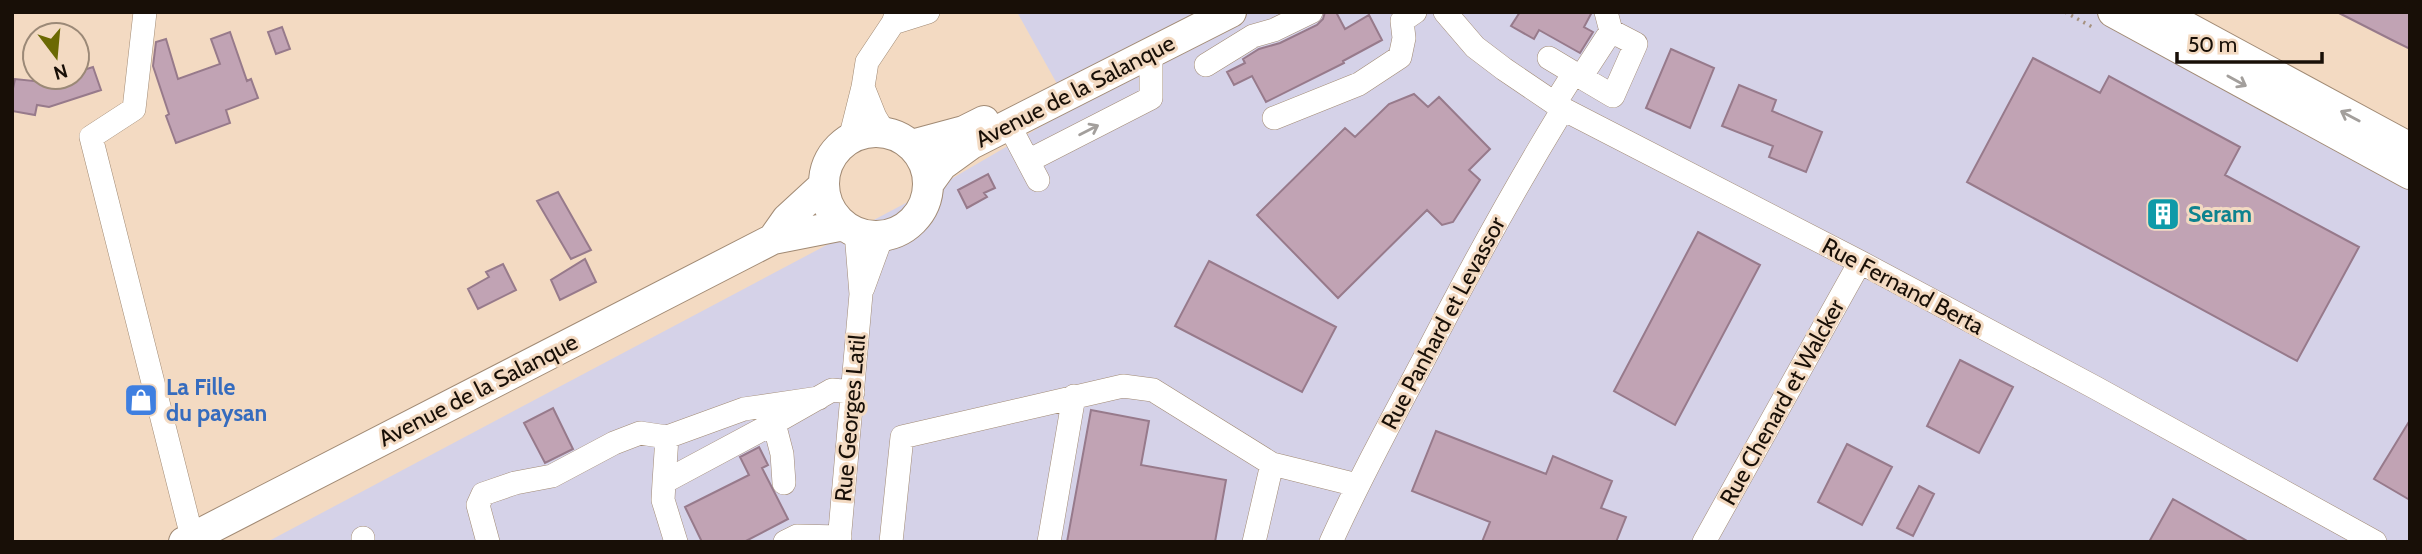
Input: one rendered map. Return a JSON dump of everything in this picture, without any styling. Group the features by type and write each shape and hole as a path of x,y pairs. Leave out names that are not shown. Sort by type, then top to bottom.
{"main road":[{"name":"Avenue de la Salanque","path":"912,145 964,131 1201,12"},
{"name":"Avenue de la Salanque","path":"929,183 942,165 971,144 1230,12"},
{"path":"2113,12 2410,174"},
{"path":"2159,12 2410,148"},
{"path":"773,239 861,231 897,232 910,224 927,198 927,169 912,145 884,132 866,133 849,139 830,159 824,185 833,214 861,231"},
{"path":"773,239 787,219 824,185"},
{"name":"Avenue de la Salanque","path":"188,540 773,239"}],"street":[{"path":"145,12 134,109 91,137 188,540"},
{"path":"849,139 867,62 895,18 928,12"},
{"path":"1206,65 1253,36 1274,30 1311,12"},
{"name":"Rue Fernand Berta","path":"1445,12 1475,47 1559,106 2096,388 2375,542"},
{"path":"1274,118 1359,84 1400,57 1404,38 1404,15"},
{"path":"1549,58 1613,96 1636,44 1609,21"},
{"name":"Rue Panhard et Levassor","path":"1331,542 1357,485 1559,106 1609,21"},
{"path":"1009,125 1033,171 1151,99 1151,52"},
{"path":"863,87 884,132"},
{"name":"Rue Georges Latil","path":"840,539 861,294 861,231"},
{"name":"Rue Chenard et Walcker","path":"1704,542 1860,262"},
{"path":"891,542 902,437 1124,386 1153,390 1272,464 1357,485"},
{"path":"664,482 832,390 853,392"},
{"path":"1049,542 1074,396"},
{"path":"488,542 478,505 483,494 515,483 552,476 614,443 640,433 667,437 744,409 819,397"},
{"path":"774,422 782,454 784,483"},
{"path":"667,437 663,500 676,542"},
{"path":"1254,542 1272,464"},
{"path":"785,542 797,536 804,539 840,539"}],"shaded area":[{"path":"1017,12 2155,12 2410,171 2410,542 267,542 951,179 1071,109"}],"building":[{"path":"1325,12 1336,12 1345,29 1369,15 1382,40 1343,61 1344,63 1266,102 1252,76 1234,85 1227,72 1245,63 1243,59 1259,49 1280,43 1317,25"},
{"path":"1520,12 1592,12 1584,27 1593,32 1580,53 1539,30 1534,39 1511,26"},
{"path":"2337,12 2410,12 2410,49 2392,40"},
{"path":"282,27 290,49 276,54 268,32"},
{"path":"230,32 247,81 251,79 258,98 226,110 230,123 176,143 153,66 156,42 166,39 178,79 220,64 211,39"},
{"path":"1671,49 1714,68 1690,128 1646,108"},
{"name":"Seram","path":"2033,58 2100,93 2109,76 2240,147 2225,175 2359,247 2297,361 1967,182"},
{"path":"91,68 101,90 49,107 37,105 35,115 12,111 15,79 21,80 21,91 91,91"},
{"path":"1739,85 1776,100 1772,111 1822,132 1806,172 1769,157 1773,146 1722,126"},
{"path":"1414,94 1428,107 1439,97 1490,149 1469,170 1480,180 1453,222 1442,225 1427,210 1338,298 1257,215 1345,128 1355,137 1389,104"},
{"path":"988,174 995,188 984,193 987,197 967,208 958,190"},
{"path":"558,192 591,250 571,259 537,201"},
{"path":"1698,232 1760,265 1675,425 1614,391"},
{"path":"585,259 596,282 560,300 551,280"},
{"path":"1209,261 1336,327 1302,392 1175,326"},
{"path":"503,264 516,290 478,309 468,289 489,277 486,272"},
{"path":"1960,360 2013,387 1979,453 1927,426"},
{"path":"553,408 573,449 545,463 524,423"},
{"path":"1091,410 1149,421 1141,465 1226,480 1215,542 1067,542"},
{"path":"2410,420 2410,500 2374,479"},
{"path":"1436,431 1546,474 1553,456 1612,481 1601,508 1626,517 1616,542 1482,542 1490,522 1412,491"},
{"path":"1847,444 1892,467 1862,525 1818,502"},
{"path":"759,447 768,465 762,468 788,519 744,542 702,542 685,507 749,475 740,457"},
{"path":"1919,486 1934,494 1913,536 1897,528"},
{"path":"2173,499 2249,542 2149,542"}],"place":[{"name":"Seram","path":"2163,214"},
{"name":"La Fille du paysan","path":"141,400"}]}
